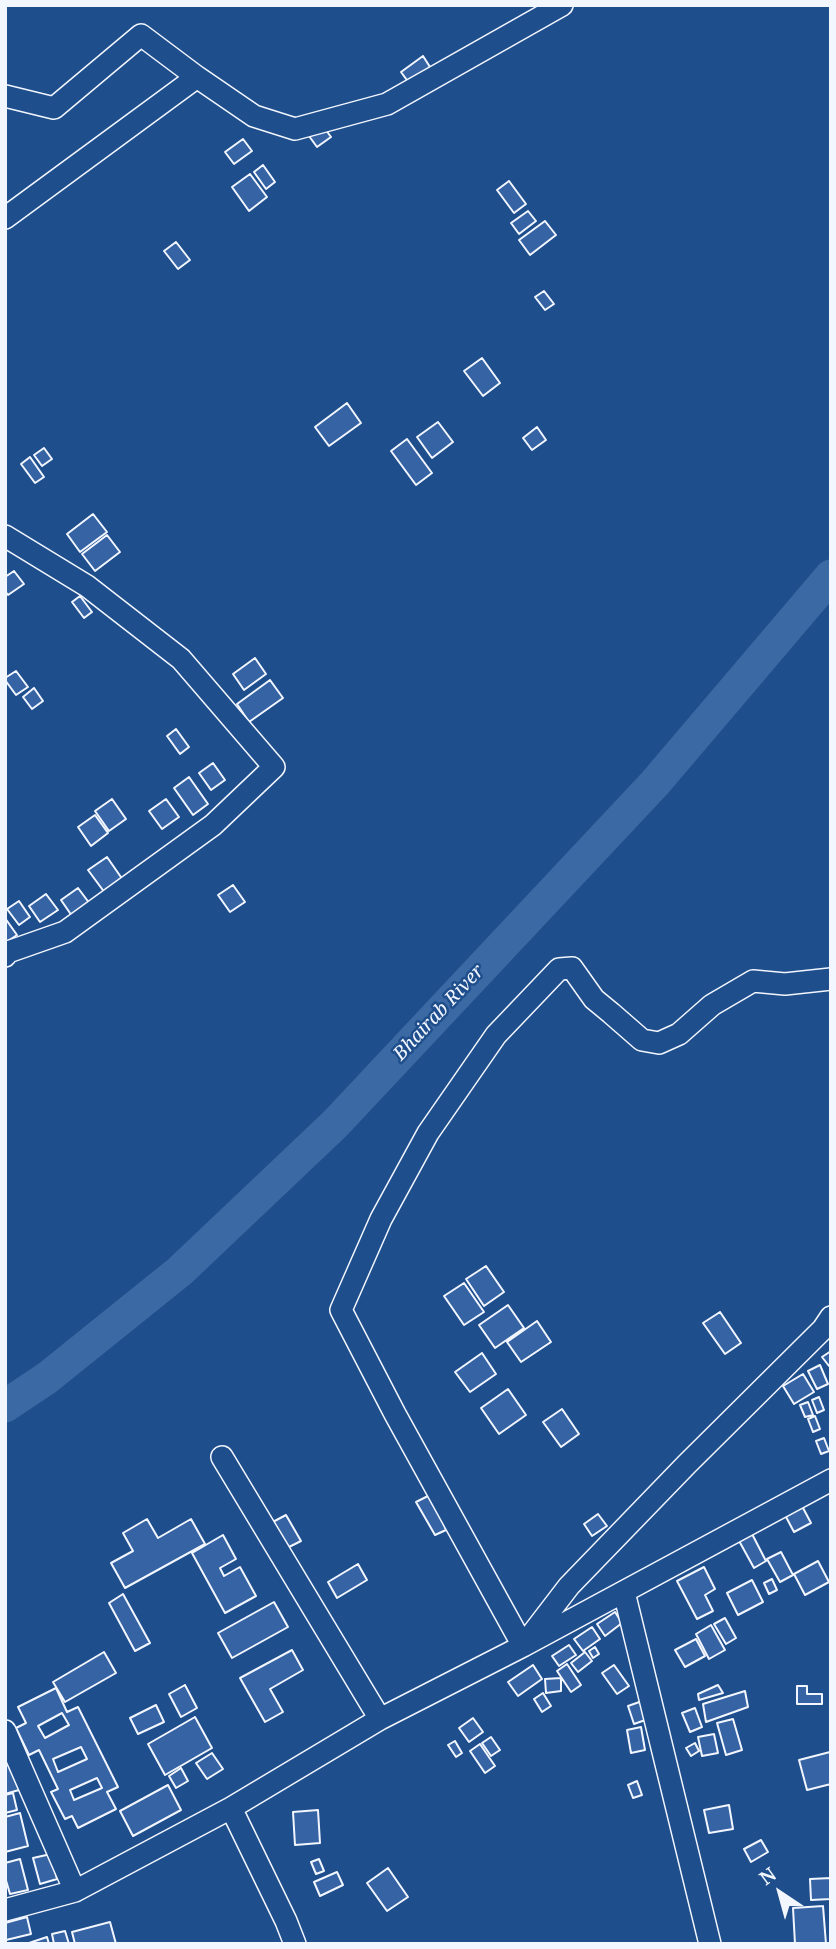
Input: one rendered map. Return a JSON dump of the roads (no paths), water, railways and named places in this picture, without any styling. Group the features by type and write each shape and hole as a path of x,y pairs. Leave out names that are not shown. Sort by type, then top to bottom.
{"street":[{"path":"5,96 54,108 141,35 254,116 295,129 387,104 562,5"},
{"path":"5,218 197,77"},
{"path":"5,536 87,586 180,659 274,766 214,825 65,932 8,952 5,956"},
{"path":"523,1646 341,1310 381,1219 428,1133 496,1035 559,969 572,968 594,999 642,1040 659,1043 679,1034 712,1005 753,981 785,984 831,979"},
{"path":"523,1646 569,1586 823,1329 831,1317"},
{"path":"222,1457 380,1719"},
{"path":"5,1910 75,1891 231,1808 380,1719 523,1646 831,1480"},
{"path":"624,1592 710,1944"},
{"path":"5,1731 75,1891"},
{"path":"231,1808 295,1944"}],"waterway":[{"name":"Bhairab River","path":"5,1406 47,1378 180,1271 335,1124 655,783 831,576"}]}
